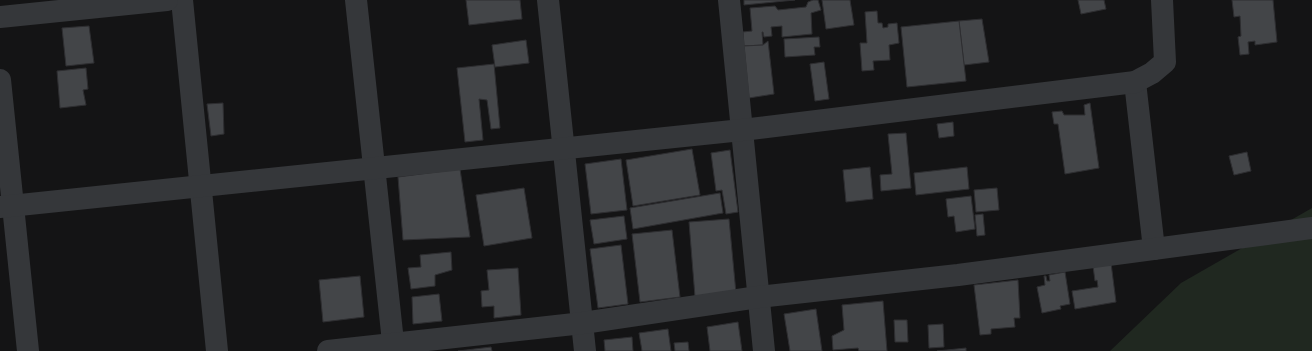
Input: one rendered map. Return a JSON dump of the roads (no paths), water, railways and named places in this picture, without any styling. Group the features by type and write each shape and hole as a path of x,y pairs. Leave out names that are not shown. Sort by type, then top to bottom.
{"street":[{"path":"0,17 167,0"},
{"path":"182,0 217,351"},
{"path":"356,0 393,347"},
{"path":"548,0 585,351"},
{"path":"729,0 764,351"},
{"path":"7,206 742,130 1135,82 1152,73 1165,62 1162,0"},
{"path":"0,80 7,206 28,351"},
{"path":"1135,82 1154,248"},
{"path":"328,351 393,347 583,323 758,297 958,275 1312,228"}]}
